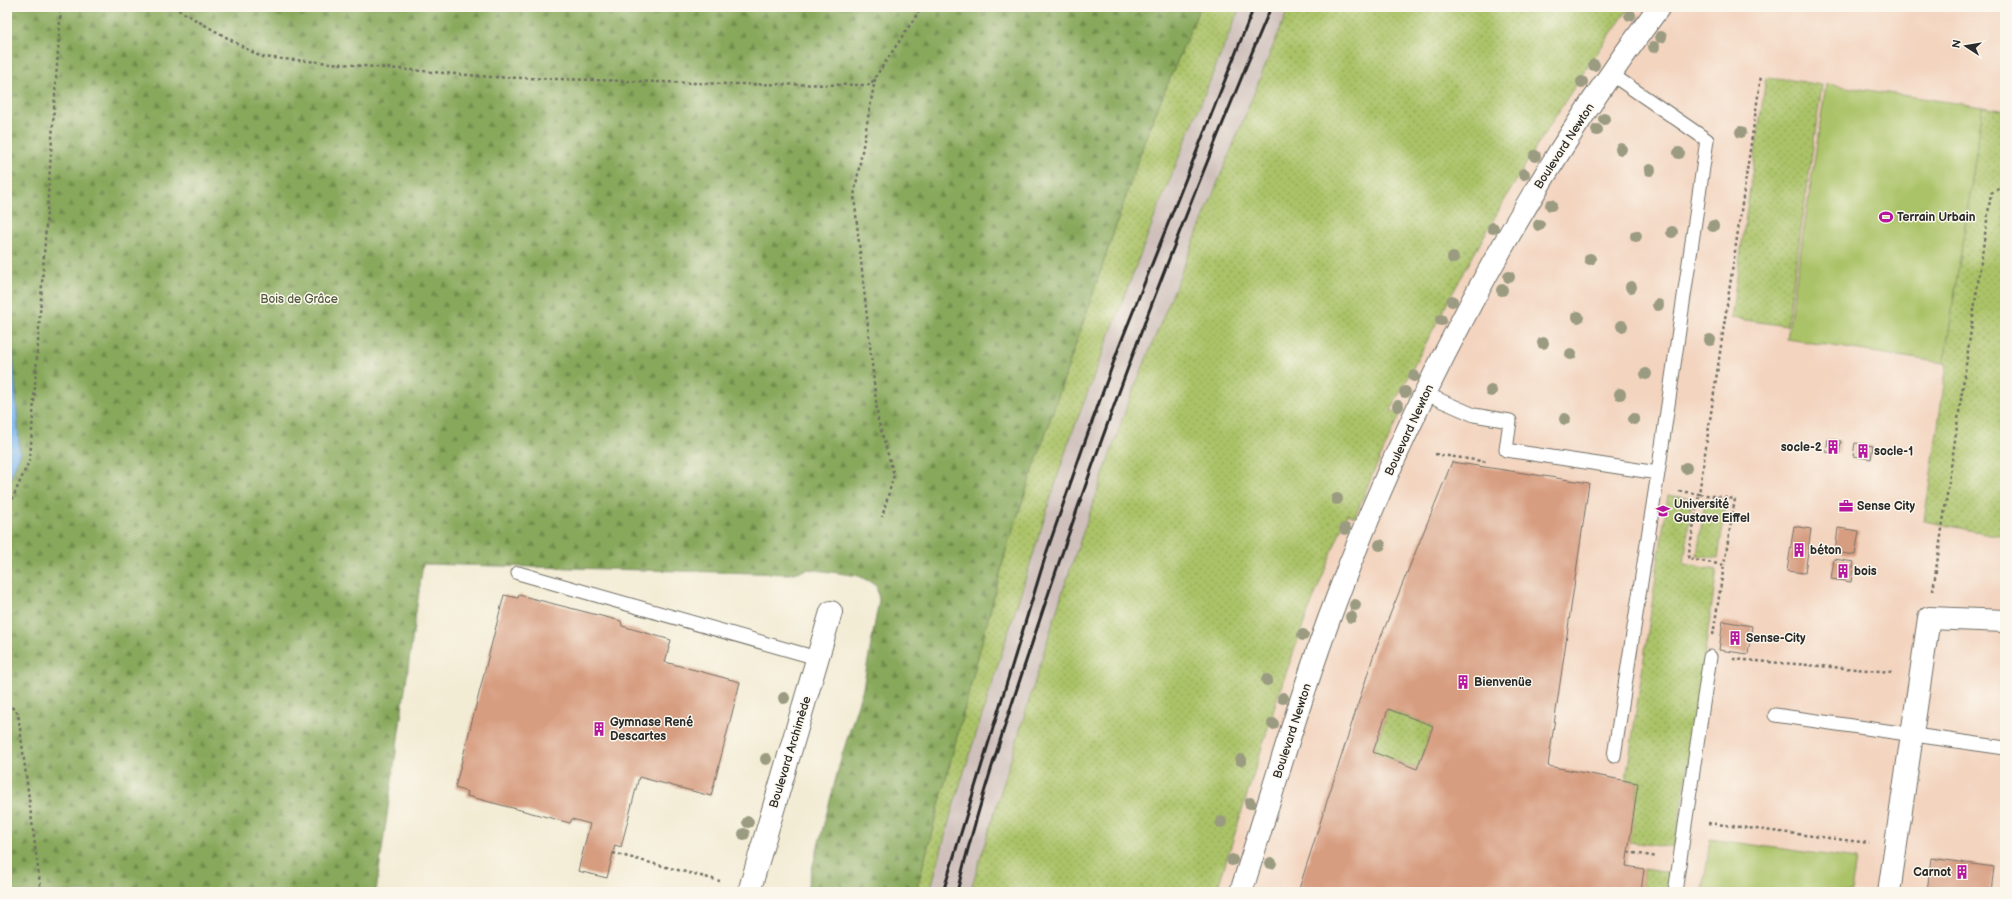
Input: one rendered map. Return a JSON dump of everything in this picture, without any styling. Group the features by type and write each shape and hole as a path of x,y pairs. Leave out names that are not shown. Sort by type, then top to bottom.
{"street":[{"name":"Boulevard Newton","path":"1241,892 1296,715 1329,618 1369,518 1426,394 1455,336 1534,192 1611,74 1659,7"},
{"name":"Boulevard Archimède","path":"749,892 831,612"},
{"path":"1889,892 1929,618 2005,621"}],"lane":[{"path":"1611,74 1707,140 1658,473 1614,756"},
{"path":"1426,394 1474,415 1510,421 1506,450 1658,473"},
{"path":"518,574 817,658"},
{"path":"1675,892 1710,657"},
{"path":"1775,715 2005,748"}],"path":[{"path":"7,511 30,459 61,7"},
{"path":"173,7 260,56 268,57 507,78 728,84 870,85 922,7"},
{"path":"876,76 854,196 878,420 894,475 882,517"},
{"path":"1929,618 1991,193 2005,186"},
{"path":"1724,565 1688,559 1699,494 1735,499 1710,657 1921,674"},
{"path":"7,703 18,713 41,892"},
{"path":"1712,824 1896,846"},
{"path":"1628,852 1680,860"},
{"path":"613,853 720,881"}],"shaded area":[{"path":"1239,7 1289,7 1127,406 1063,590 970,892 929,892 952,810 1068,444 1107,338"},
{"name":"Université Gustave Eiffel","path":"1604,7 2005,7 2005,892 1189,892 1373,378"}],"green space":[{"name":"Bois de Grâce","path":"7,7 1200,7 1148,131 1007,547 916,892 806,892 842,755 863,688 879,600 876,585 859,576 809,569 789,574 423,564 376,892 7,892"},
{"path":"1200,7 1240,7 1157,211 1068,444 952,810 930,892 916,892 1007,547 1148,131"},
{"path":"1289,7 1630,7 1596,55 1532,153 1446,306 1391,410 1400,415 1355,517 1347,514 1304,623 1280,690 1219,884 1213,892 970,892 1063,590 1127,406"},
{"path":"1766,78 1786,79 1822,85 1787,326 1731,318"},
{"name":"Terrain Urbain","path":"1826,84 1983,107 1944,363 1787,339"},
{"path":"1983,107 2005,111 2005,537 1924,521 1947,364 1944,363"},
{"path":"1668,495 1692,499 1684,564 1717,570 1676,848 1629,842 1638,783 1626,780"},
{"path":"1705,502 1726,505 1718,558 1697,555"},
{"path":"1388,709 1433,726 1417,769 1373,752"},
{"path":"1710,839 1856,859 1851,892 1703,892"},
{"path":"1644,869 1672,873 1669,892 1641,892"}],"water":[{"path":"12,339 20,455 7,485 7,351"}],"building":[{"name":"socle-2","path":"1828,439 1841,441 1839,454 1826,452"},
{"name":"socle-1","path":"1855,443 1873,446 1871,459 1853,456"},
{"name":"Bienvenüe","path":"1452,462 1589,483 1548,766 1638,783 1626,866 1644,869 1641,892 1298,892 1374,654","holes":["1388,709 1433,726 1417,769 1373,752"]},
{"name":"béton","path":"1794,526 1811,529 1805,573 1787,571"},
{"path":"1838,528 1859,531 1855,555 1835,552"},
{"name":"bois","path":"1834,559 1854,562 1851,582 1831,579"},
{"name":"Gymnase René Descartes","path":"504,595 518,598 519,595 621,621 622,626 671,640 665,662 740,682 711,796 639,777 621,847 615,845 607,878 578,871 590,824 572,819 570,823 467,796 468,792 455,788"},
{"name":"Sense-City","path":"1723,621 1752,626 1748,654 1719,650"},
{"name":"Carnot","path":"1931,858 1994,867 1991,892 1927,892"}],"railway":[{"path":"943,892 1047,551 1083,447 1119,347 1254,7"},
{"path":"957,892 976,820 998,749 1044,607 1096,456 1180,230 1271,7"}],"place":[{"name":"Terrain Urbain","path":"1886,217"},
{"name":"socle-2","path":"1833,447"},
{"name":"socle-1","path":"1863,451"},
{"name":"Sense City","path":"1846,506"},
{"name":"Université Gustave Eiffel","path":"1663,511"},
{"name":"béton","path":"1799,550"},
{"name":"bois","path":"1843,571"},
{"name":"Sense-City","path":"1735,638"},
{"name":"Bienvenüe","path":"1463,682"},
{"name":"Gymnase René Descartes","path":"599,729"},
{"name":"Carnot","path":"1962,872"}]}
